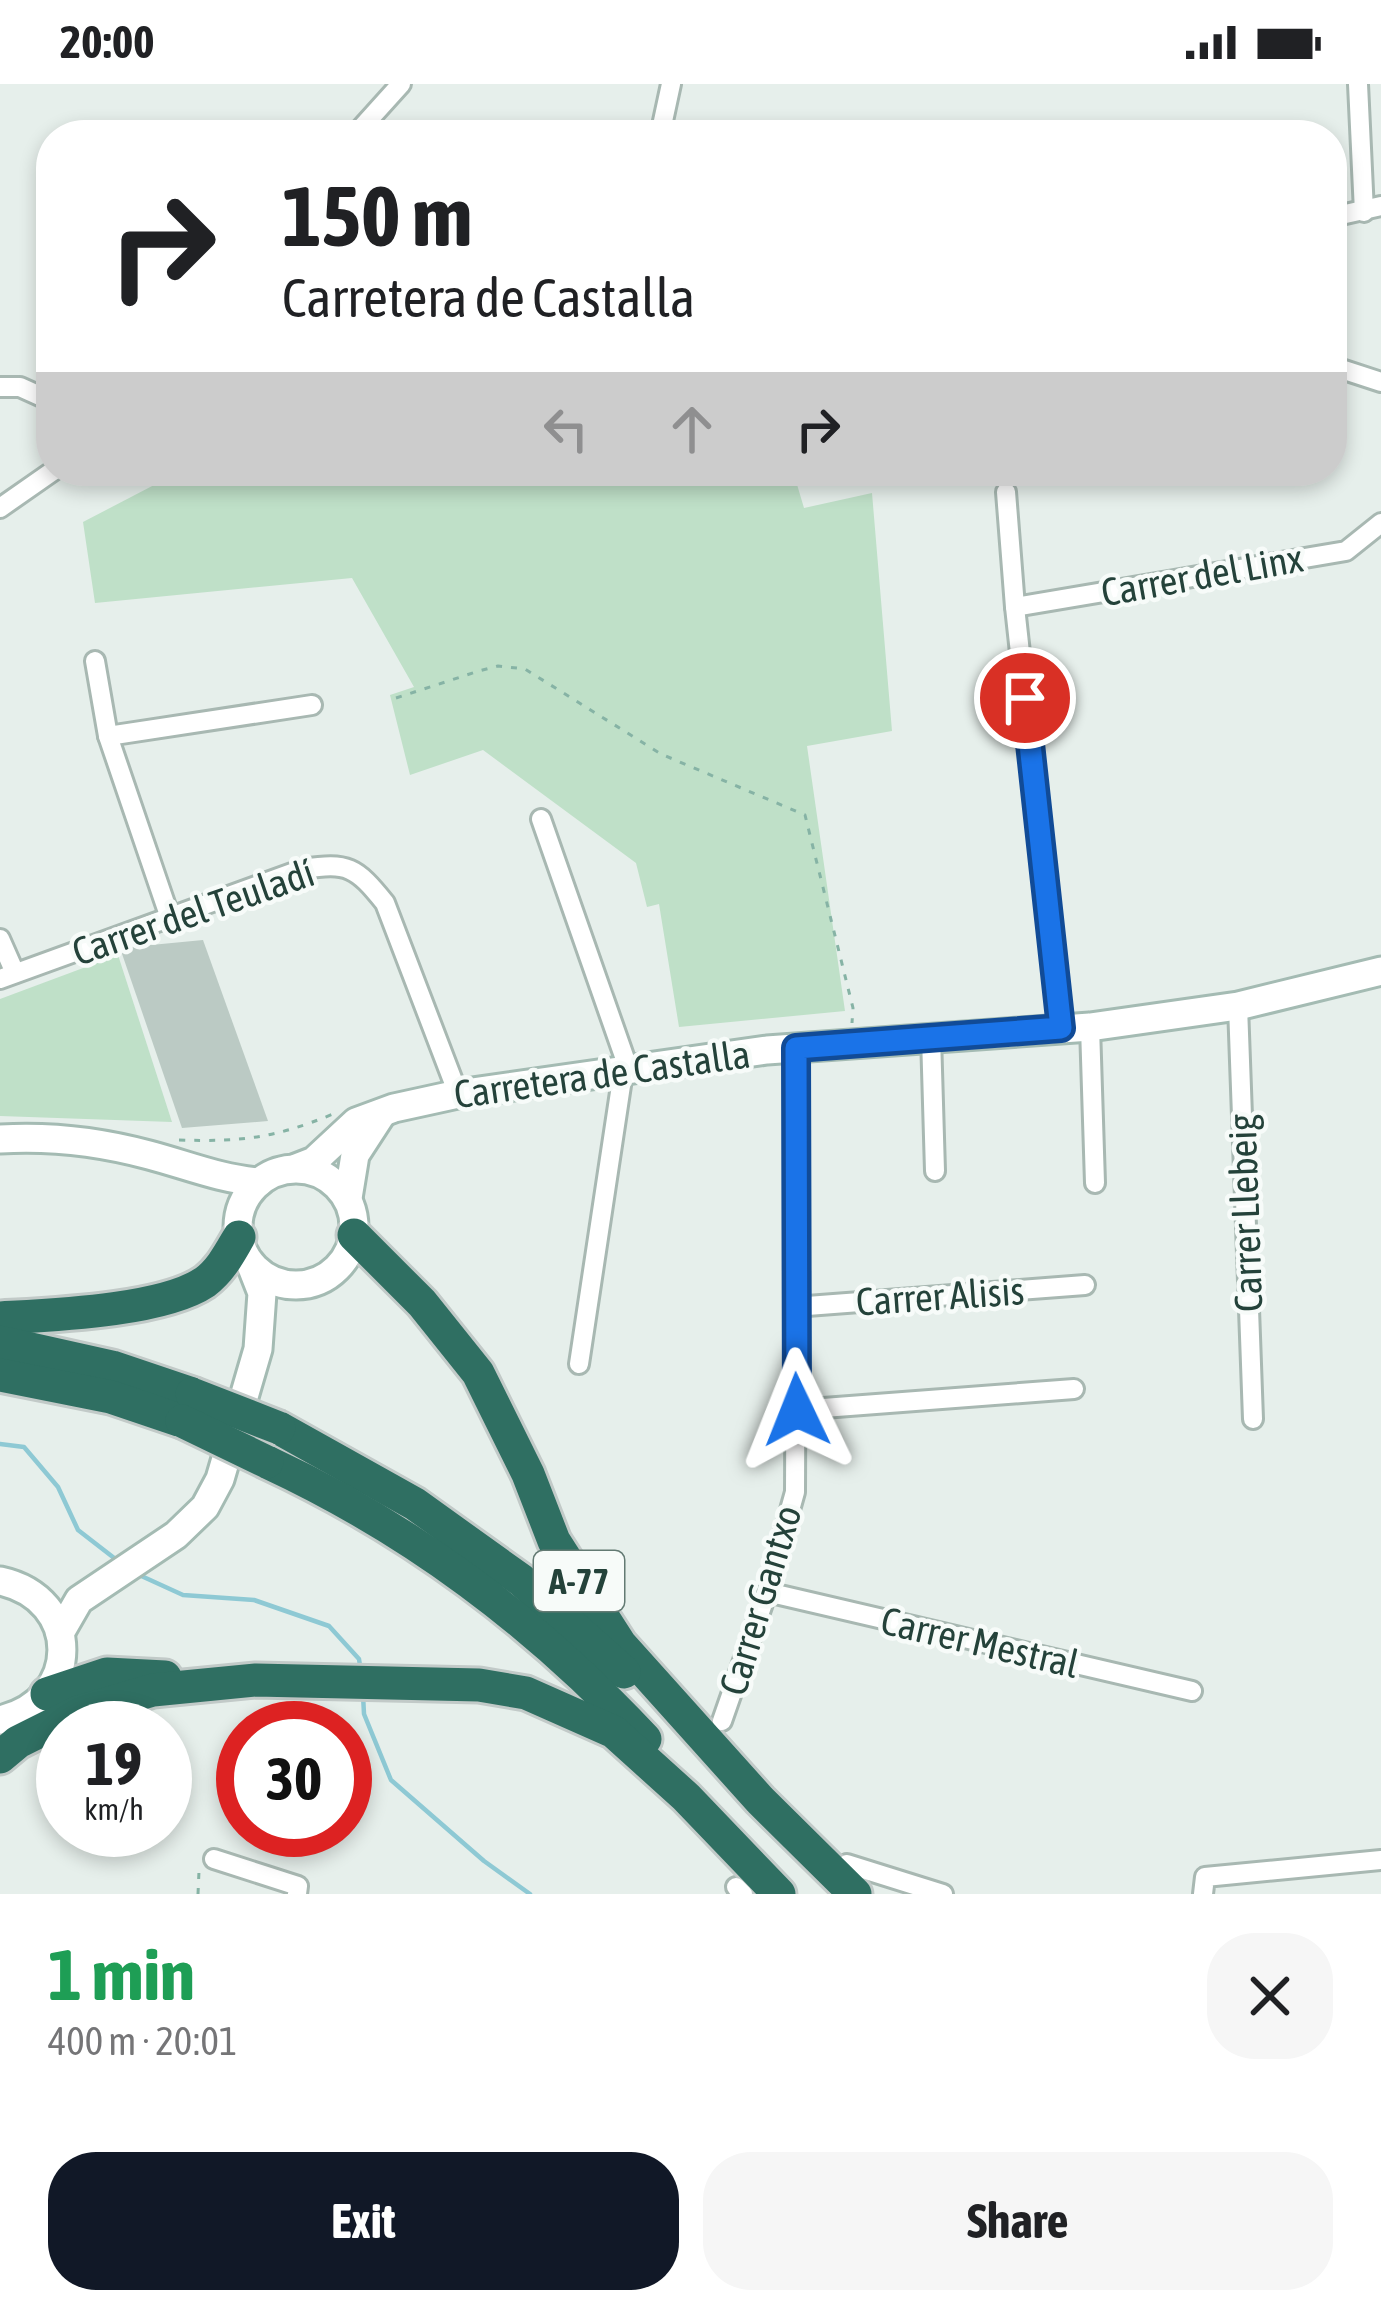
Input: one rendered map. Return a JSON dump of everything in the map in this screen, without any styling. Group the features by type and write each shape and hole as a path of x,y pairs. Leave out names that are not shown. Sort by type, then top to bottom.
{"highway":[{"name":"A-77","path":"354,1235 422,1303 478,1372 528,1474 554,1541 620,1644 760,1800 845,1884"},
{"path":"0,1318 68,1314 182,1294 245,1251"},
{"name":"A-77","path":"0,1342 112,1367 187,1407 267,1462 404,1534 504,1606 621,1713 792,1894"},
{"name":"A-77","path":"0,1375 279,1428 415,1504 520,1580 622,1670 845,1884"},
{"path":"47,1694 106,1675 157,1678 219,1673 256,1680"},
{"path":"0,1757 18,1742 78,1712 154,1690 256,1680 479,1685 526,1693 614,1732 686,1797 779,1894"}],"main road":[{"name":"Carretera de Castalla","path":"296,1168 314,1161 356,1122 458,1094 796,1048 1090,1027 1238,1006 1381,971"},
{"path":"347,1198 355,1155 389,1110"},
{"path":"0,1139 33,1137 146,1154 243,1187 296,1168 326,1176 347,1198 354,1235 338,1268 305,1285 276,1316 258,1349"},
{"path":"0,1581 36,1596 60,1598 100,1582 165,1544 205,1507 220,1479 258,1349 262,1293 238,1223 243,1187"},
{"path":"245,1251 266,1278 305,1285"},
{"path":"60,1633 79,1600 100,1582"},
{"path":"0,1720 34,1707 47,1694 62,1654 51,1612 36,1596"}],"street":[{"path":"368,120 400,84"},
{"path":"663,120 671,84"},
{"path":"1358,84 1372,209"},
{"path":"1347,371 1381,382"},
{"path":"0,387 20,387 36,394"},
{"path":"0,508 36,483"},
{"path":"1006,492 1061,1028"},
{"name":"Carrer del Linx","path":"1015,607 1346,550 1381,523"},
{"path":"95,661 108,736 170,918"},
{"path":"108,736 312,705"},
{"path":"541,819 625,1059 579,1364"},
{"name":"Carrer del Teuladí","path":"7,976 303,869 336,864 364,877 385,903 458,1094"},
{"path":"0,939 7,976"},
{"name":"Carrer Llebeig","path":"1238,1006 1252,1419"},
{"path":"1090,1027 1095,1183"},
{"path":"931,1036 935,1171"},
{"name":"Carrer Gantxo","path":"722,1721 767,1592 795,1492 796,1048"},
{"name":"Carrer Alisis","path":"794,1307 1085,1285"},
{"path":"797,1410 1074,1389"},
{"name":"Carrer Mestral","path":"767,1592 1192,1691"},
{"path":"1203,1894 1205,1877 1381,1860"},
{"path":"207,1865 298,1886 297,1894"},
{"path":"845,1884 944,1894"}],"path":[{"path":"397,698 478,670 525,669 662,754 805,814 853,1008 851,1043"},
{"path":"198,1894 207,1865"}],"green space":[{"path":"152,486 797,486 804,508 872,493 892,731 807,746 845,1011 679,1027 659,904 647,907 636,863 483,750 410,775 390,695 414,687 352,578 95,603 83,522"},
{"path":"118,955 172,1122 0,1116 0,999"}],"building":[{"path":"203,940 268,1121 182,1128 120,948"}],"waterway":[{"path":"0,1444 24,1447 58,1487 78,1530 118,1561"},
{"path":"137,1574 183,1595 254,1600 329,1626 359,1659 361,1672"},
{"path":"363,1695 364,1714 391,1780 484,1861 530,1894"}],"route":[{"path":"797,1410 796,1048 1061,1028 1025,698"}]}
